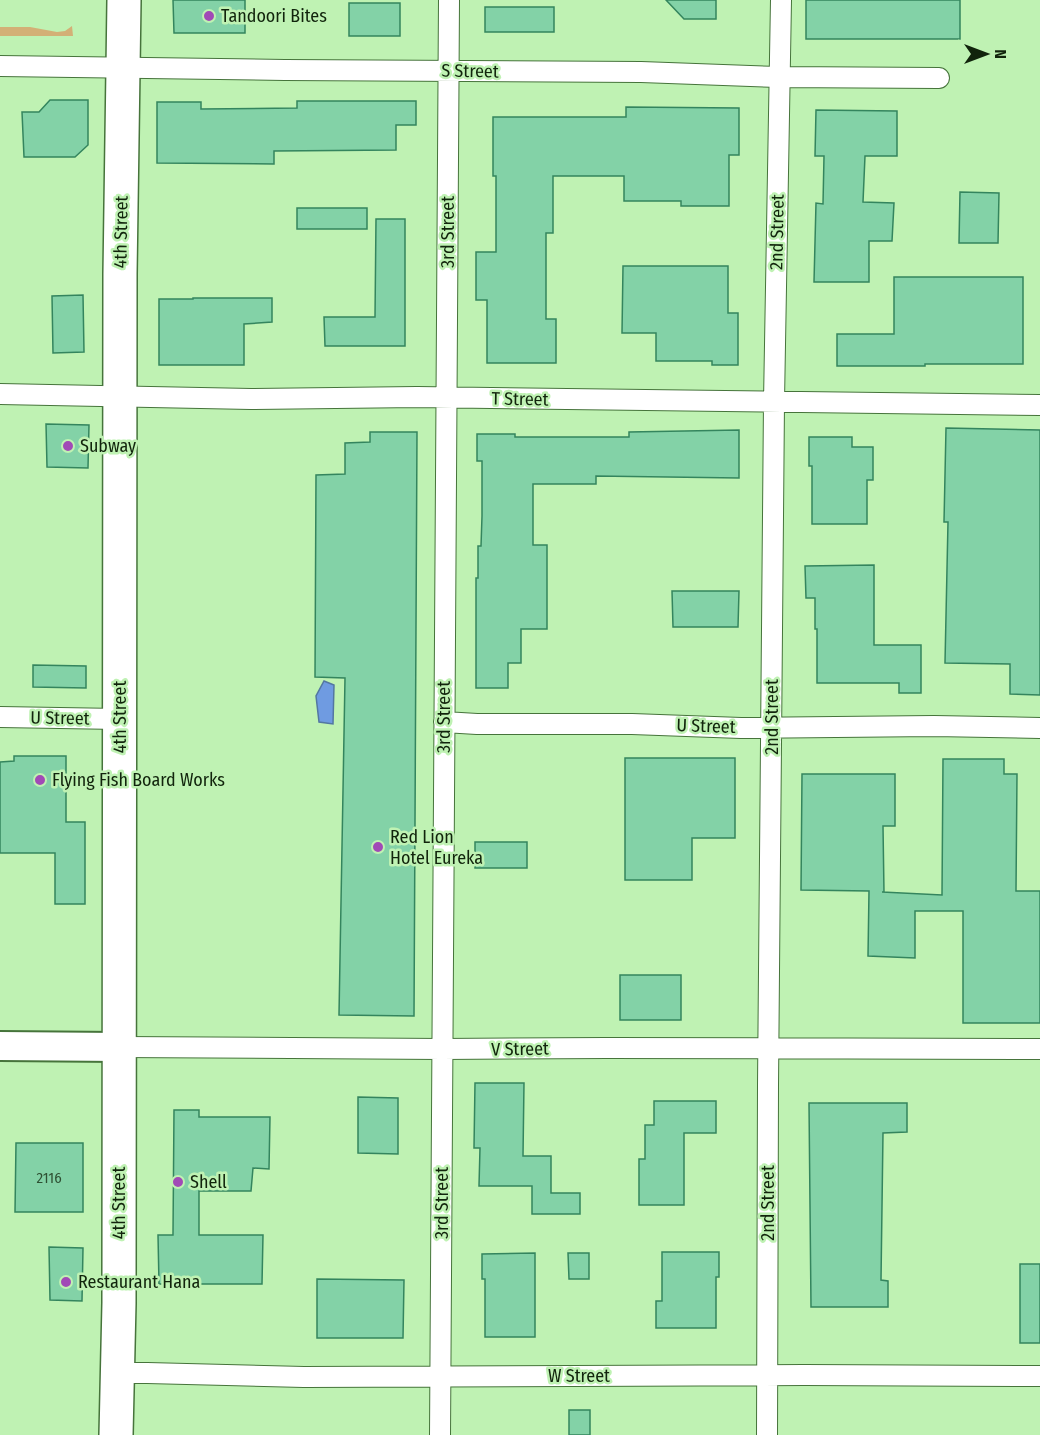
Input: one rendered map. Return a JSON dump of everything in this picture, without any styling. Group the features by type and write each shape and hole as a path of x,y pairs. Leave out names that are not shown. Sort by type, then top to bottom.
{"highway":[{"name":"4th Street","path":"116,1435 119,1303 120,396 124,0"}],"main road":[{"name":"V Street","path":"0,1046 119,1047"}],"street":[{"name":"3rd Street","path":"440,1435 449,0"},
{"name":"2nd Street","path":"767,1435 774,402 781,0"},
{"name":"S Street","path":"0,66 641,72 779,77 939,78"},
{"name":"T Street","path":"0,394 251,399 447,397 1040,405"},
{"name":"U Street","path":"0,717 119,719"},
{"name":"U Street","path":"444,722 741,728 933,726 1040,728"},
{"name":"V Street","path":"119,1047 1040,1049"},
{"name":"W Street","path":"117,1373 295,1377 441,1375 1040,1376"}],"shaded area":[{"path":"72,26 73,36 0,36 0,27 30,27 57,32 65,31"}],"water":[{"path":"324,681 334,685 333,724 319,722 316,696"}],"building":[{"name":"Tandoori Bites","path":"173,0 245,0 245,33 174,33"},
{"path":"666,0 716,0 716,19 684,19"},
{"path":"806,0 960,0 960,39 806,39"},
{"path":"349,3 400,3 400,36 349,36"},
{"path":"485,7 554,7 554,32 485,32"},
{"path":"50,100 88,100 88,145 75,157 24,157 22,112 39,112"},
{"path":"297,101 416,101 416,125 396,125 396,150 274,151 274,164 157,163 157,102 201,102 201,109 297,108"},
{"path":"626,107 739,108 739,155 729,155 729,206 681,206 681,201 624,201 624,176 553,176 553,233 546,233 546,319 556,319 556,363 487,363 487,300 476,300 476,252 496,252 493,117 626,117"},
{"path":"816,110 897,111 897,156 865,156 863,202 894,203 892,241 869,241 869,282 814,282 816,203 823,204 824,156 815,156"},
{"path":"960,192 999,193 998,243 959,243"},
{"path":"297,208 367,208 367,229 297,229"},
{"path":"376,219 405,219 405,346 325,346 324,317 375,317"},
{"path":"623,266 728,266 728,313 738,313 738,365 712,365 712,361 656,361 656,333 622,333"},
{"path":"894,277 1023,277 1023,364 837,366 837,334 894,334"},
{"path":"83,295 84,352 53,353 52,296"},
{"path":"272,298 272,322 244,324 244,365 159,365 159,299"},
{"name":"Subway","path":"46,424 89,425 88,468 47,467"},
{"path":"946,428 1040,430 1040,695 1010,694 1010,664 945,663 948,522 944,522"},
{"path":"739,430 739,478 596,476 596,484 533,484 533,545 547,545 547,629 521,629 521,663 508,663 508,688 476,688 476,578 478,578 478,546 481,546 482,516 482,461 477,461 477,434 515,434 515,437 629,437 629,432"},
{"name":"Red Lion Hotel Eureka","path":"370,432 417,432 414,1016 339,1015 345,678 315,677 316,475 345,474 345,443 370,442"},
{"path":"809,437 852,437 852,447 873,447 873,480 867,480 867,524 812,524 812,466 809,466"},
{"path":"874,565 874,645 921,645 921,693 899,693 899,683 817,683 815,598 806,598 805,566"},
{"path":"672,591 739,591 738,627 673,627"},
{"path":"33,665 86,666 86,688 33,687"},
{"path":"14,756 66,756 66,822 85,822 85,904 55,904 55,853 0,853 0,762 14,761"},
{"path":"625,758 735,758 735,838 692,838 692,880 625,880"},
{"path":"943,759 1004,759 1004,774 1017,774 1016,891 1040,891 1040,1023 963,1023 963,911 915,911 915,958 868,956 869,891 801,890 802,774 895,774 895,826 883,826 884,892 882,892 942,895"},
{"path":"475,842 527,842 527,868 475,868"},
{"path":"620,975 681,975 681,1020 620,1020"},
{"path":"475,1083 524,1083 523,1156 551,1156 551,1193 580,1193 580,1214 532,1214 532,1186 479,1186 480,1148 474,1148"},
{"path":"358,1097 398,1098 398,1154 358,1153"},
{"path":"654,1101 716,1101 716,1133 684,1133 684,1205 639,1205 639,1159 645,1159 645,1125 654,1125"},
{"path":"809,1103 907,1103 907,1132 883,1133 881,1280 888,1281 888,1307 811,1307"},
{"path":"174,1110 199,1110 199,1117 270,1117 269,1169 253,1168 251,1191 199,1191 199,1235 263,1235 262,1284 159,1284 158,1235 173,1235"},
{"path":"16,1143 83,1143 83,1212 15,1212"},
{"name":"Restaurant Hana","path":"49,1247 83,1248 82,1301 50,1300"},
{"path":"662,1252 719,1252 719,1277 716,1277 716,1328 656,1328 656,1301 662,1301"},
{"path":"535,1253 535,1337 485,1337 485,1279 482,1279 482,1254"},
{"path":"568,1253 589,1253 589,1279 569,1279"},
{"path":"1020,1264 1040,1264 1040,1343 1020,1343"},
{"path":"317,1279 404,1280 403,1338 317,1338"},
{"path":"569,1410 590,1410 590,1435 569,1435"}],"place":[{"name":"Tandoori Bites","path":"209,16"},
{"name":"Subway","path":"68,446"},
{"name":"Flying Fish Board Works","path":"40,780"},
{"name":"Red Lion Hotel Eureka","path":"378,847"},
{"name":"Shell","path":"178,1182"},
{"name":"Restaurant Hana","path":"66,1282"}]}
